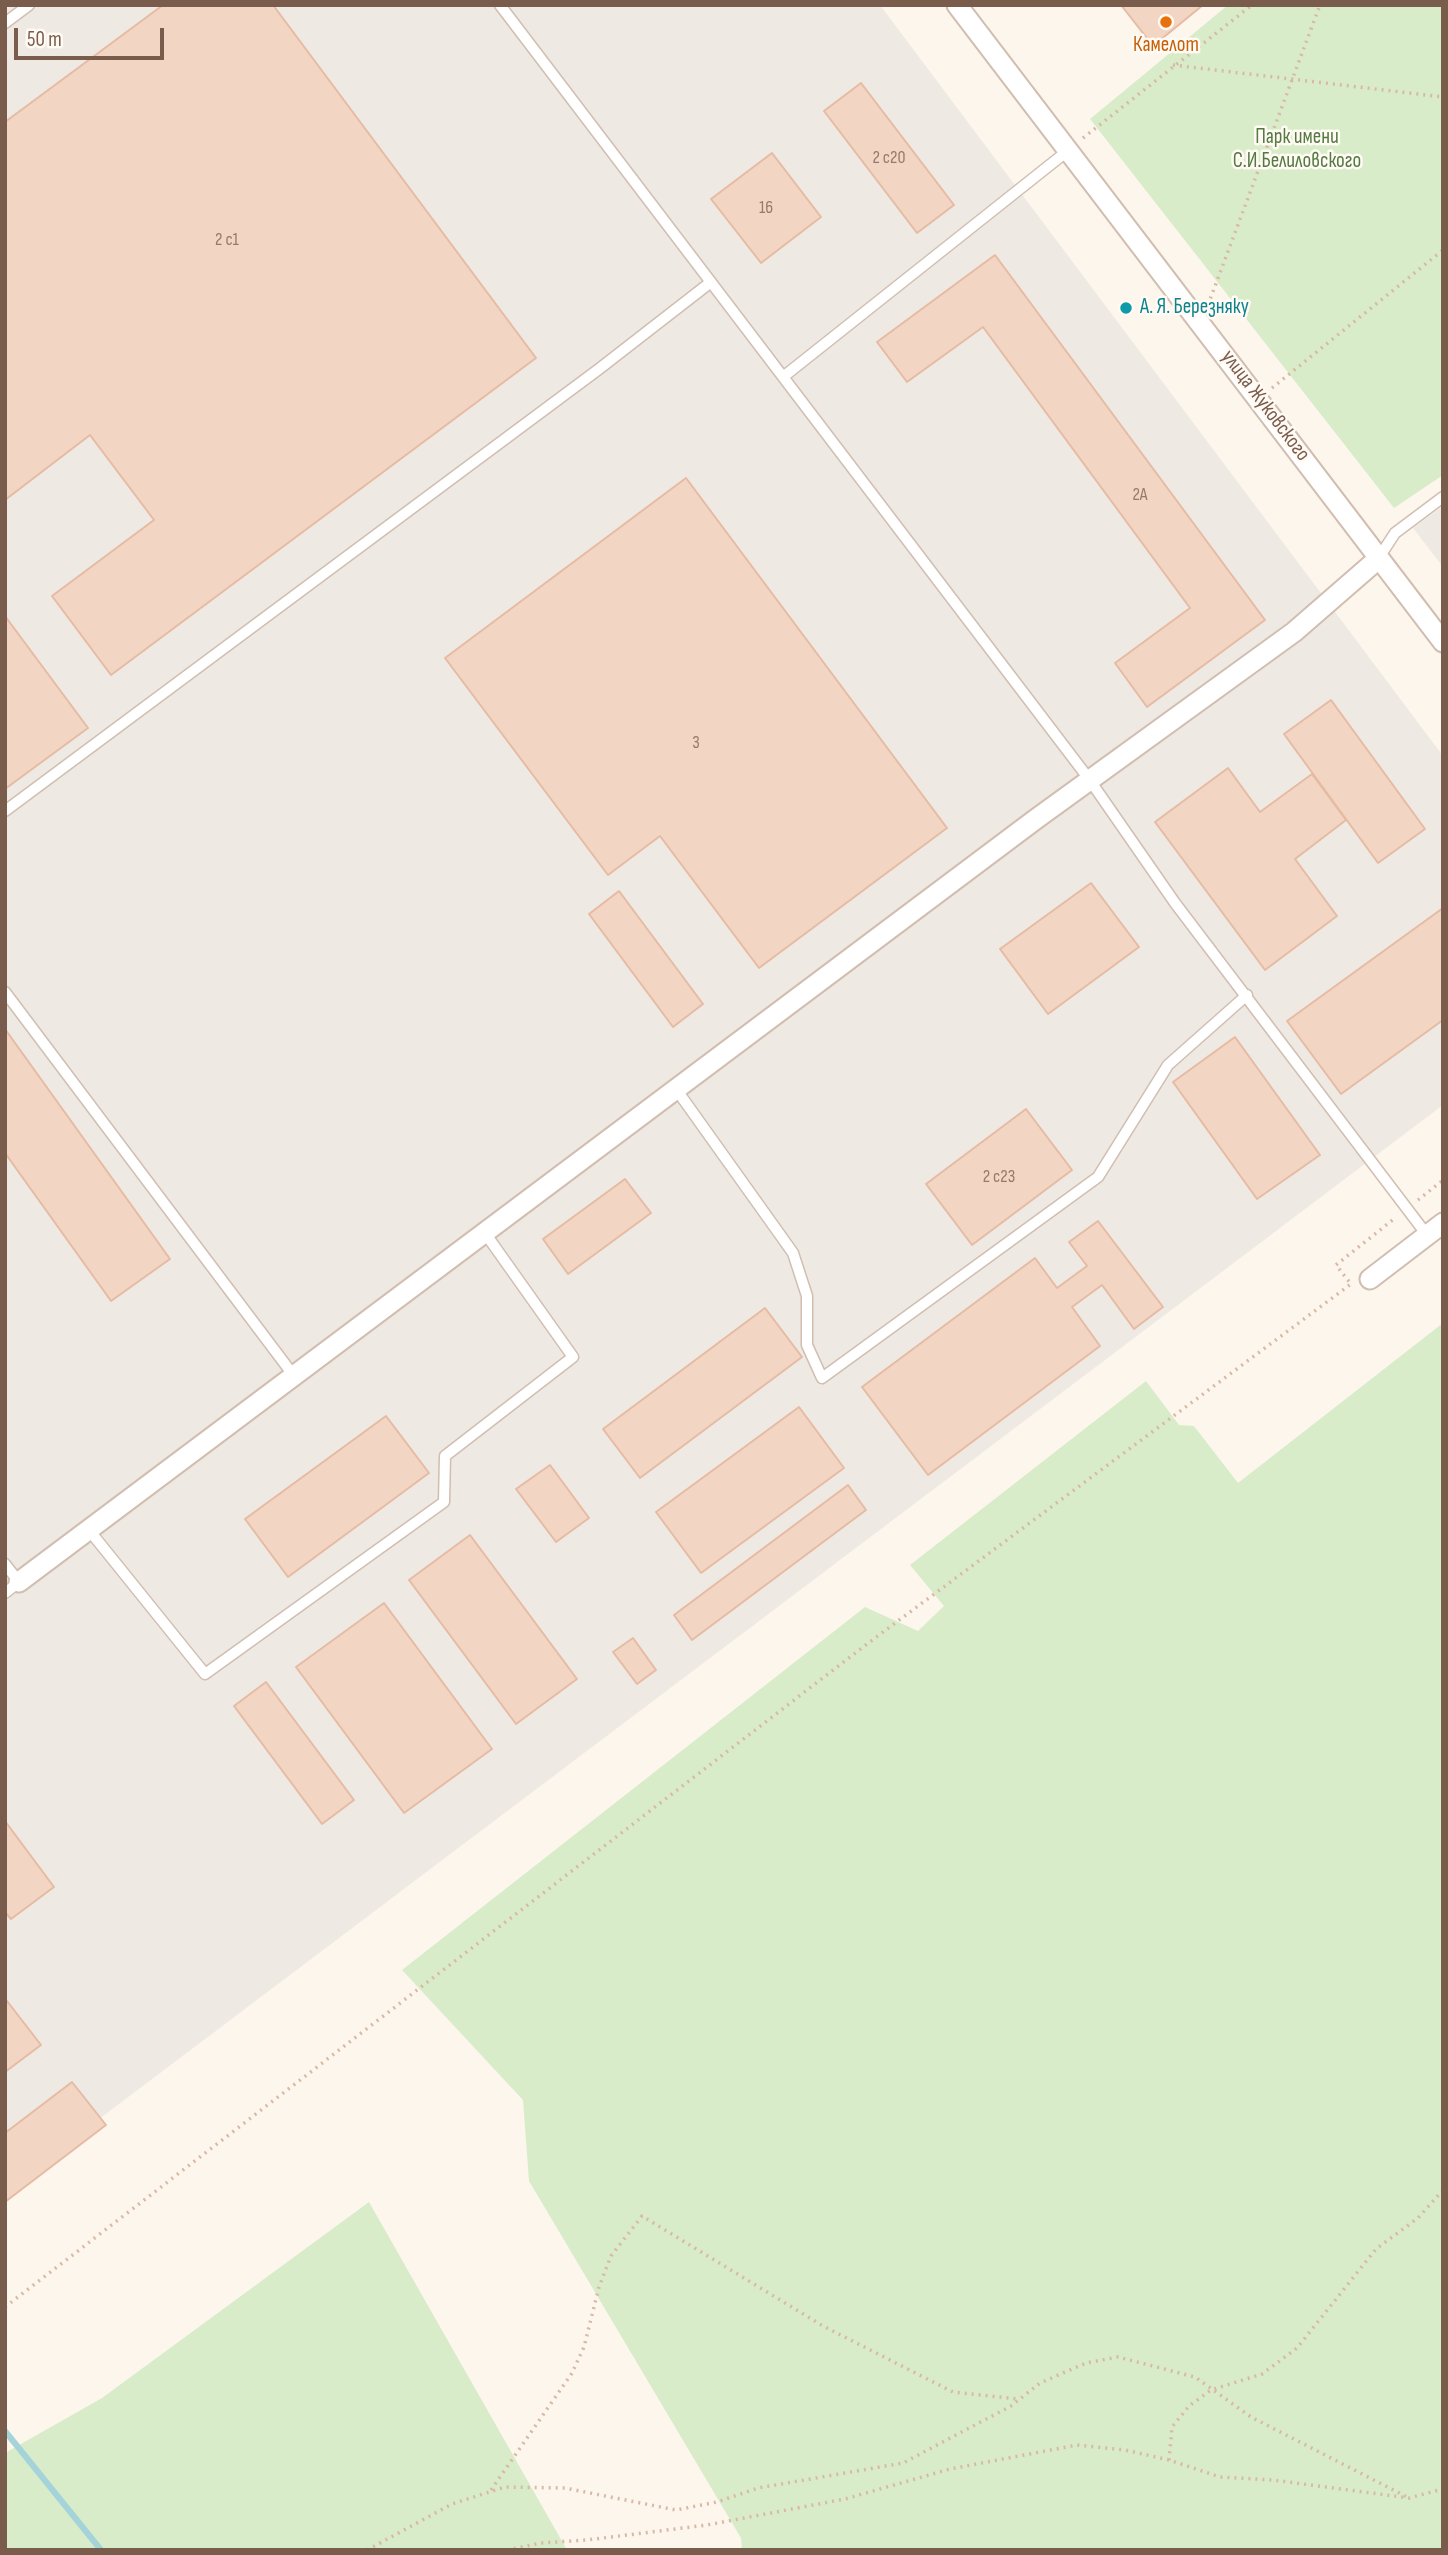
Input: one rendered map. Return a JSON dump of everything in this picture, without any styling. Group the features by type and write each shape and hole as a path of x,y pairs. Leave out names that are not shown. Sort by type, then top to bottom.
{"street":[{"name":"улица Жуковского","path":"957,5 1070,149 1443,642"},
{"path":"12,1587 1089,779 1294,632 1378,559"},
{"path":"1370,1279 1435,1229"}],"lane":[{"path":"5,23 29,5"},
{"path":"500,5 1089,779 1175,903 1408,1208 1435,1229"},
{"path":"783,377 1070,149"},
{"path":"5,811 599,369 711,282"},
{"path":"1378,559 1395,534 1443,497"},
{"path":"5,992 294,1376"},
{"path":"676,1088 793,1253 807,1296 807,1345 822,1378 1098,1177 1168,1065 1247,995"},
{"path":"89,1530 205,1674 444,1502 445,1456 573,1357 485,1233"},
{"path":"5,1564 12,1587"}],"path":[{"path":"1070,149 1252,5"},
{"path":"1201,323 1295,79 1320,5"},
{"path":"1174,65 1443,97"},
{"path":"1259,398 1443,250"},
{"path":"5,2307 867,1644 1351,1284 1336,1265 1443,1180"},
{"path":"1168,2460 1172,2427 1188,2406 1211,2390 1262,2374 1297,2348 1376,2249 1418,2218 1443,2190"},
{"path":"489,2492 572,2373 584,2347 599,2287 611,2256 642,2216 822,2326 953,2392 1020,2399"},
{"path":"367,2550 452,2504 505,2487 565,2488 676,2510 717,2502 758,2488 903,2463 941,2445 1020,2399 1040,2383 1086,2363 1118,2357 1195,2377 1251,2417 1409,2498"},
{"path":"507,2550 541,2543 587,2540 720,2522 845,2499 950,2469 1077,2445 1125,2450 1168,2460 1220,2477 1273,2480 1409,2498 1443,2489"}],"shaded area":[{"path":"5,5 880,5 1443,756 1443,1105 5,2190"},
{"path":"1443,506 1443,567 1413,528"}],"green space":[{"name":"Парк имени С.И.Белиловского","path":"1228,5 1443,5 1443,475 1394,508 1090,119"},
{"path":"1443,1323 1443,2550 742,2550 741,2538 529,2181 523,2100 402,1970 865,1607 918,1631 944,1606 910,1565 1146,1381 1179,1425 1194,1426 1238,1483"},
{"path":"369,2202 567,2550 5,2550 5,2453 102,2398"}],"building":[{"path":"163,5 273,5 536,358 111,675 52,596 154,520 90,435 5,500 5,122"},
{"path":"1121,5 1203,5 1153,46"},
{"path":"861,83 954,205 917,233 824,111"},
{"path":"772,153 821,217 761,263 711,199"},
{"path":"995,255 1265,620 1147,707 1115,663 1190,608 983,327 907,382 877,342"},
{"path":"686,478 947,828 759,968 660,836 608,875 445,658"},
{"path":"5,616 88,728 5,789"},
{"path":"1331,700 1425,829 1378,863 1284,734"},
{"path":"1228,768 1260,812 1312,774 1346,820 1295,859 1337,916 1265,970 1155,822"},
{"path":"1091,883 1139,947 1048,1014 1000,949"},
{"path":"619,891 703,1004 673,1027 589,914"},
{"path":"1443,908 1443,1020 1341,1094 1287,1021"},
{"path":"5,1029 170,1259 111,1301 5,1153"},
{"path":"1235,1037 1320,1155 1257,1199 1173,1082"},
{"path":"1026,1109 1072,1170 972,1245 926,1184"},
{"path":"625,1179 651,1213 568,1274 543,1239"},
{"path":"1098,1221 1163,1307 1134,1329 1102,1285 1072,1307 1100,1346 928,1475 862,1387 1035,1258 1057,1288 1087,1266 1069,1242"},
{"path":"765,1308 802,1357 640,1478 603,1429"},
{"path":"799,1407 844,1468 701,1573 656,1512"},
{"path":"386,1416 429,1473 288,1577 245,1519"},
{"path":"550,1465 589,1518 556,1542 516,1489"},
{"path":"848,1485 866,1510 692,1640 674,1615"},
{"path":"470,1535 577,1679 516,1724 409,1580"},
{"path":"384,1603 492,1749 404,1813 296,1667"},
{"path":"633,1638 656,1670 637,1684 613,1652"},
{"path":"266,1682 354,1800 322,1824 234,1706"},
{"path":"5,1821 54,1887 11,1919 5,1912"},
{"path":"7,2001 41,2045 5,2072 5,2003"},
{"path":"72,2082 106,2125 5,2202 5,2133"}],"waterway":[{"path":"5,2431 101,2550"}],"place":[{"name":"Камелот","path":"1166,22"},
{"name":"А. Я. Березняку","path":"1126,308"}]}
